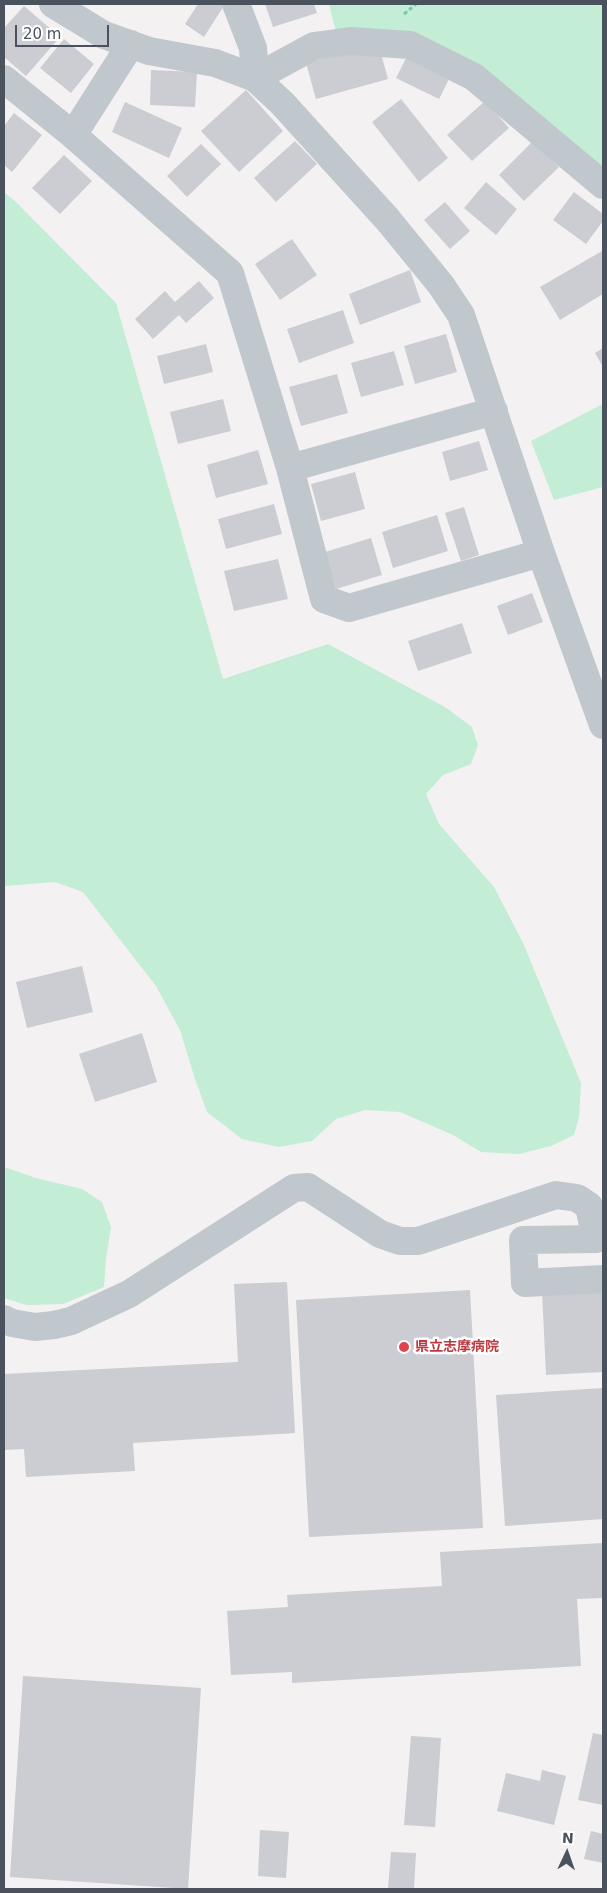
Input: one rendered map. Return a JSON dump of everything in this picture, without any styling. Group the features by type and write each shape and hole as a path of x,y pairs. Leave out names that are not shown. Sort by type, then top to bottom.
{"street":[{"path":"53,4 104,35 148,50 215,63 255,78 282,103 329,154 388,220 441,285 461,315 541,553 603,725"},
{"path":"236,4 252,48 255,78"},
{"path":"255,78 314,46 351,41 410,44 474,77 603,185"},
{"path":"73,135 131,44"},
{"path":"4,79 73,135 230,274 290,468 324,599 348,608 541,553"},
{"path":"290,468 494,411"},
{"path":"4,1320 35,1327 71,1321 121,1298 294,1188 308,1187 380,1234 400,1241 418,1241 556,1195 577,1198 589,1206 596,1238 523,1240 525,1283 603,1279"}],"green space":[{"path":"329,4 603,4 603,193 477,70 336,32"},
{"path":"4,192 116,303 223,679 328,644 445,707 472,727 478,745 471,764 443,775 426,794 439,824 494,887 523,943 581,1083 579,1117 574,1135 551,1146 519,1154 481,1152 453,1135 400,1112 365,1110 336,1119 312,1141 279,1147 242,1139 207,1112 180,1030 156,986 83,892 55,882 4,886"},
{"path":"603,404 603,487 554,500 531,441"},
{"path":"4,1167 36,1178 82,1189 102,1202 111,1227 104,1287 63,1304 26,1305 4,1298"}],"building":[{"path":"198,4 225,4 204,37 185,24"},
{"path":"265,4 314,4 317,13 273,27"},
{"path":"24,6 60,37 26,76 4,57 4,28"},
{"path":"64,39 94,64 71,93 40,68"},
{"path":"378,43 388,79 316,99 306,63"},
{"path":"409,52 452,73 439,99 396,78"},
{"path":"151,70 197,72 195,107 150,105"},
{"path":"246,90 283,131 239,172 201,131"},
{"path":"401,99 448,158 419,182 372,122"},
{"path":"485,101 509,128 472,161 447,135"},
{"path":"125,102 182,128 169,158 112,132"},
{"path":"14,113 42,135 12,172 4,165 4,126"},
{"path":"295,141 317,164 276,202 254,178"},
{"path":"533,141 559,167 524,201 499,175"},
{"path":"201,144 221,164 187,197 167,176"},
{"path":"64,155 92,181 60,214 32,188"},
{"path":"486,182 517,209 496,235 464,208"},
{"path":"574,192 603,214 603,221 586,244 553,220"},
{"path":"445,202 470,231 450,249 424,220"},
{"path":"292,239 317,275 280,300 255,264"},
{"path":"602,251 603,294 560,320 540,287"},
{"path":"410,270 421,302 360,325 349,294"},
{"path":"199,281 214,298 186,323 179,315 153,339 135,319 165,291 175,302"},
{"path":"343,310 354,343 299,363 287,329"},
{"path":"446,334 457,372 415,384 404,346"},
{"path":"206,344 213,372 164,384 157,356"},
{"path":"603,348 603,367 595,353"},
{"path":"394,351 404,385 361,397 351,363"},
{"path":"337,374 348,413 301,426 289,387"},
{"path":"223,399 231,431 178,444 170,412"},
{"path":"479,441 488,470 450,481 442,452"},
{"path":"258,450 268,484 216,498 207,465"},
{"path":"355,472 365,509 321,521 311,484"},
{"path":"274,504 282,534 226,549 218,519"},
{"path":"464,507 479,555 461,561 445,513"},
{"path":"437,515 448,551 393,568 382,532"},
{"path":"371,538 382,575 336,589 325,552"},
{"path":"278,559 288,599 234,611 224,571"},
{"path":"532,593 543,622 508,635 497,606"},
{"path":"462,623 472,653 418,671 408,641"},
{"path":"82,966 93,1012 27,1028 16,982"},
{"path":"142,1033 157,1082 95,1102 79,1054"},
{"path":"287,1282 295,1433 133,1443 135,1471 26,1477 24,1449 4,1450 4,1374 238,1362 234,1284"},
{"path":"603,1287 603,1372 546,1375 542,1291"},
{"path":"470,1290 483,1528 309,1537 296,1300"},
{"path":"603,1388 603,1519 505,1526 496,1395"},
{"path":"603,1543 603,1598 577,1599 581,1666 292,1683 292,1672 231,1675 227,1611 288,1607 287,1595 442,1586 440,1552"},
{"path":"23,1676 201,1688 188,1889 10,1877"},
{"path":"593,1733 603,1735 603,1805 578,1800"},
{"path":"411,1736 441,1738 435,1827 404,1825"},
{"path":"542,1770 566,1776 554,1825 497,1811 506,1773 540,1781"},
{"path":"260,1830 289,1832 286,1878 258,1876"},
{"path":"591,1831 603,1834 603,1863 584,1859"},
{"path":"391,1852 416,1853 414,1889 388,1888"}],"place":[{"name":"県立志摩病院","path":"404,1347"}]}
